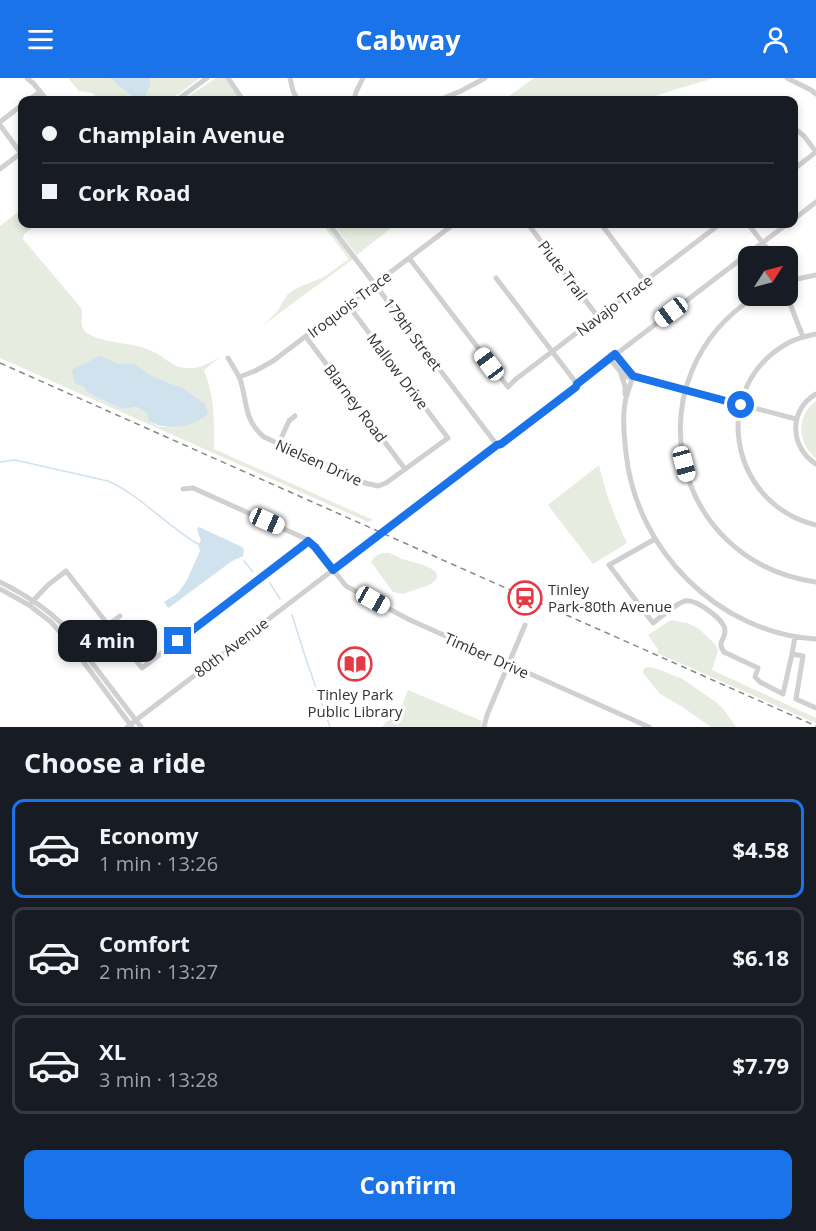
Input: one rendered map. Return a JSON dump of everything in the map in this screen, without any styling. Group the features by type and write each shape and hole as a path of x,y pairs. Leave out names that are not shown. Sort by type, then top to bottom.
{"street":[{"path":"27,78 44,96"},
{"path":"182,96 207,78"},
{"path":"228,78 240,96"},
{"path":"290,78 296,96"},
{"path":"355,96 363,78"},
{"path":"449,96 484,78"},
{"path":"787,78 816,94"},
{"path":"34,96 40,92"},
{"path":"18,108 0,123 18,148"},
{"path":"798,131 816,152 798,166"},
{"path":"0,169 18,157"},
{"path":"798,216 816,202"},
{"name":"179th Street","path":"332,228 497,445"},
{"name":"Iroquois Trace","path":"239,377 273,362 449,228"},
{"name":"Piute Trail","path":"531,228 598,317"},
{"path":"604,228 645,282"},
{"name":"Navajo Trace","path":"409,258 508,387 715,228"},
{"path":"751,228 765,246"},
{"name":"80th Avenue","path":"131,725 783,228"},
{"path":"798,280 816,275"},
{"path":"496,278 577,384"},
{"name":"Mallow Drive","path":"348,304 448,438"},
{"path":"741,306 721,323 696,359 685,391 680,425 682,453 691,485 704,511 725,538 749,558 778,573 816,582"},
{"path":"792,306 803,337"},
{"path":"816,334 803,337 782,347 765,361 751,380 741,405 738,425 740,449 746,467 761,493 782,510 802,521 816,525"},
{"name":"Blarney Road","path":"306,337 405,470"},
{"path":"615,354 633,376"},
{"path":"228,358 239,377 252,425 246,429"},
{"path":"610,358 627,376 796,419"},
{"path":"619,370 625,386 624,428 629,473 637,503 668,559 708,598 737,617 795,637 816,639"},
{"path":"626,399 633,376"},
{"path":"816,394 802,406 795,428 796,440 801,451 816,465"},
{"path":"278,445 289,422 295,416"},
{"name":"Nielsen Drive","path":"252,425 264,437 278,445 369,485 384,484 448,438"},
{"path":"32,603 48,585 66,571 142,669 308,541 193,488 183,489"},
{"path":"655,539 609,565 653,623 683,601 692,601 703,606 721,621 725,629 721,649 758,668 755,677 759,682 783,694 795,637"},
{"name":"Timber Drive","path":"308,541 346,585 410,620 649,727"},
{"path":"0,582 53,615 74,637 131,725 141,727"},
{"path":"0,589 32,603"},
{"path":"703,606 708,598"},
{"path":"712,612 717,604"},
{"path":"108,625 120,616"},
{"path":"484,727 525,626"},
{"path":"792,654 803,657 796,699 816,708"}],"shaded area":[{"path":"68,78 200,78 175,96 96,96 93,93 79,91"},
{"path":"216,78 225,78 237,96 189,96"},
{"path":"534,78 714,78 656,96 509,96"},
{"path":"18,212 18,228 32,228 24,234 23,239 81,308 83,328 88,334 145,348 181,367 198,367 220,357 204,370 212,399 214,449 373,520 368,522 0,358 0,226","holes":["119,364 134,365 152,376 181,387 176,427 160,427 148,421 147,413 135,407 122,409 88,393 83,386"]},
{"path":"325,228 329,228 353,259 262,326 276,313 288,294 324,277 349,259"},
{"path":"336,228 391,228 357,255"},
{"path":"816,401 816,458 805,445 801,429 805,414"},
{"path":"599,465 604,486 627,543 593,564 548,505"},
{"path":"389,553 435,571 436,580 429,585 403,594 393,592 371,562 378,554"},
{"path":"671,620 698,628 715,644 718,651 712,670 816,718 816,723 657,653 658,649 648,635"},
{"path":"650,667 681,678 717,703 736,727 711,727 660,694 643,673 644,668"},
{"path":"408,690 482,721 481,727 382,727 386,722 398,716"}],"water":[{"path":"111,78 150,78 150,85 145,96 133,96"},
{"path":"99,356 119,364 134,364 152,376 181,387 205,404 208,414 187,425 163,426 148,421 147,413 136,407 122,409 88,393 83,386 75,384 72,370"},
{"path":"199,527 242,547 243,556 232,561 168,608 164,602 178,593 187,580 200,551 198,544 201,541 197,529"}],"waterway":[{"path":"0,462 15,460 108,481 131,494 198,544"},
{"path":"244,561 253,572"},
{"path":"270,583 280,599"},
{"path":"292,615 330,727"}],"railway":[{"path":"0,363 816,726"}],"place":[{"name":"Tinley Park-80th Avenue","path":"525,598"},
{"name":"Tinley Park Public Library","path":"355,664"}],"route":[{"path":"178,641 308,541 333,570 576,387 615,354 633,376 741,405"}]}
